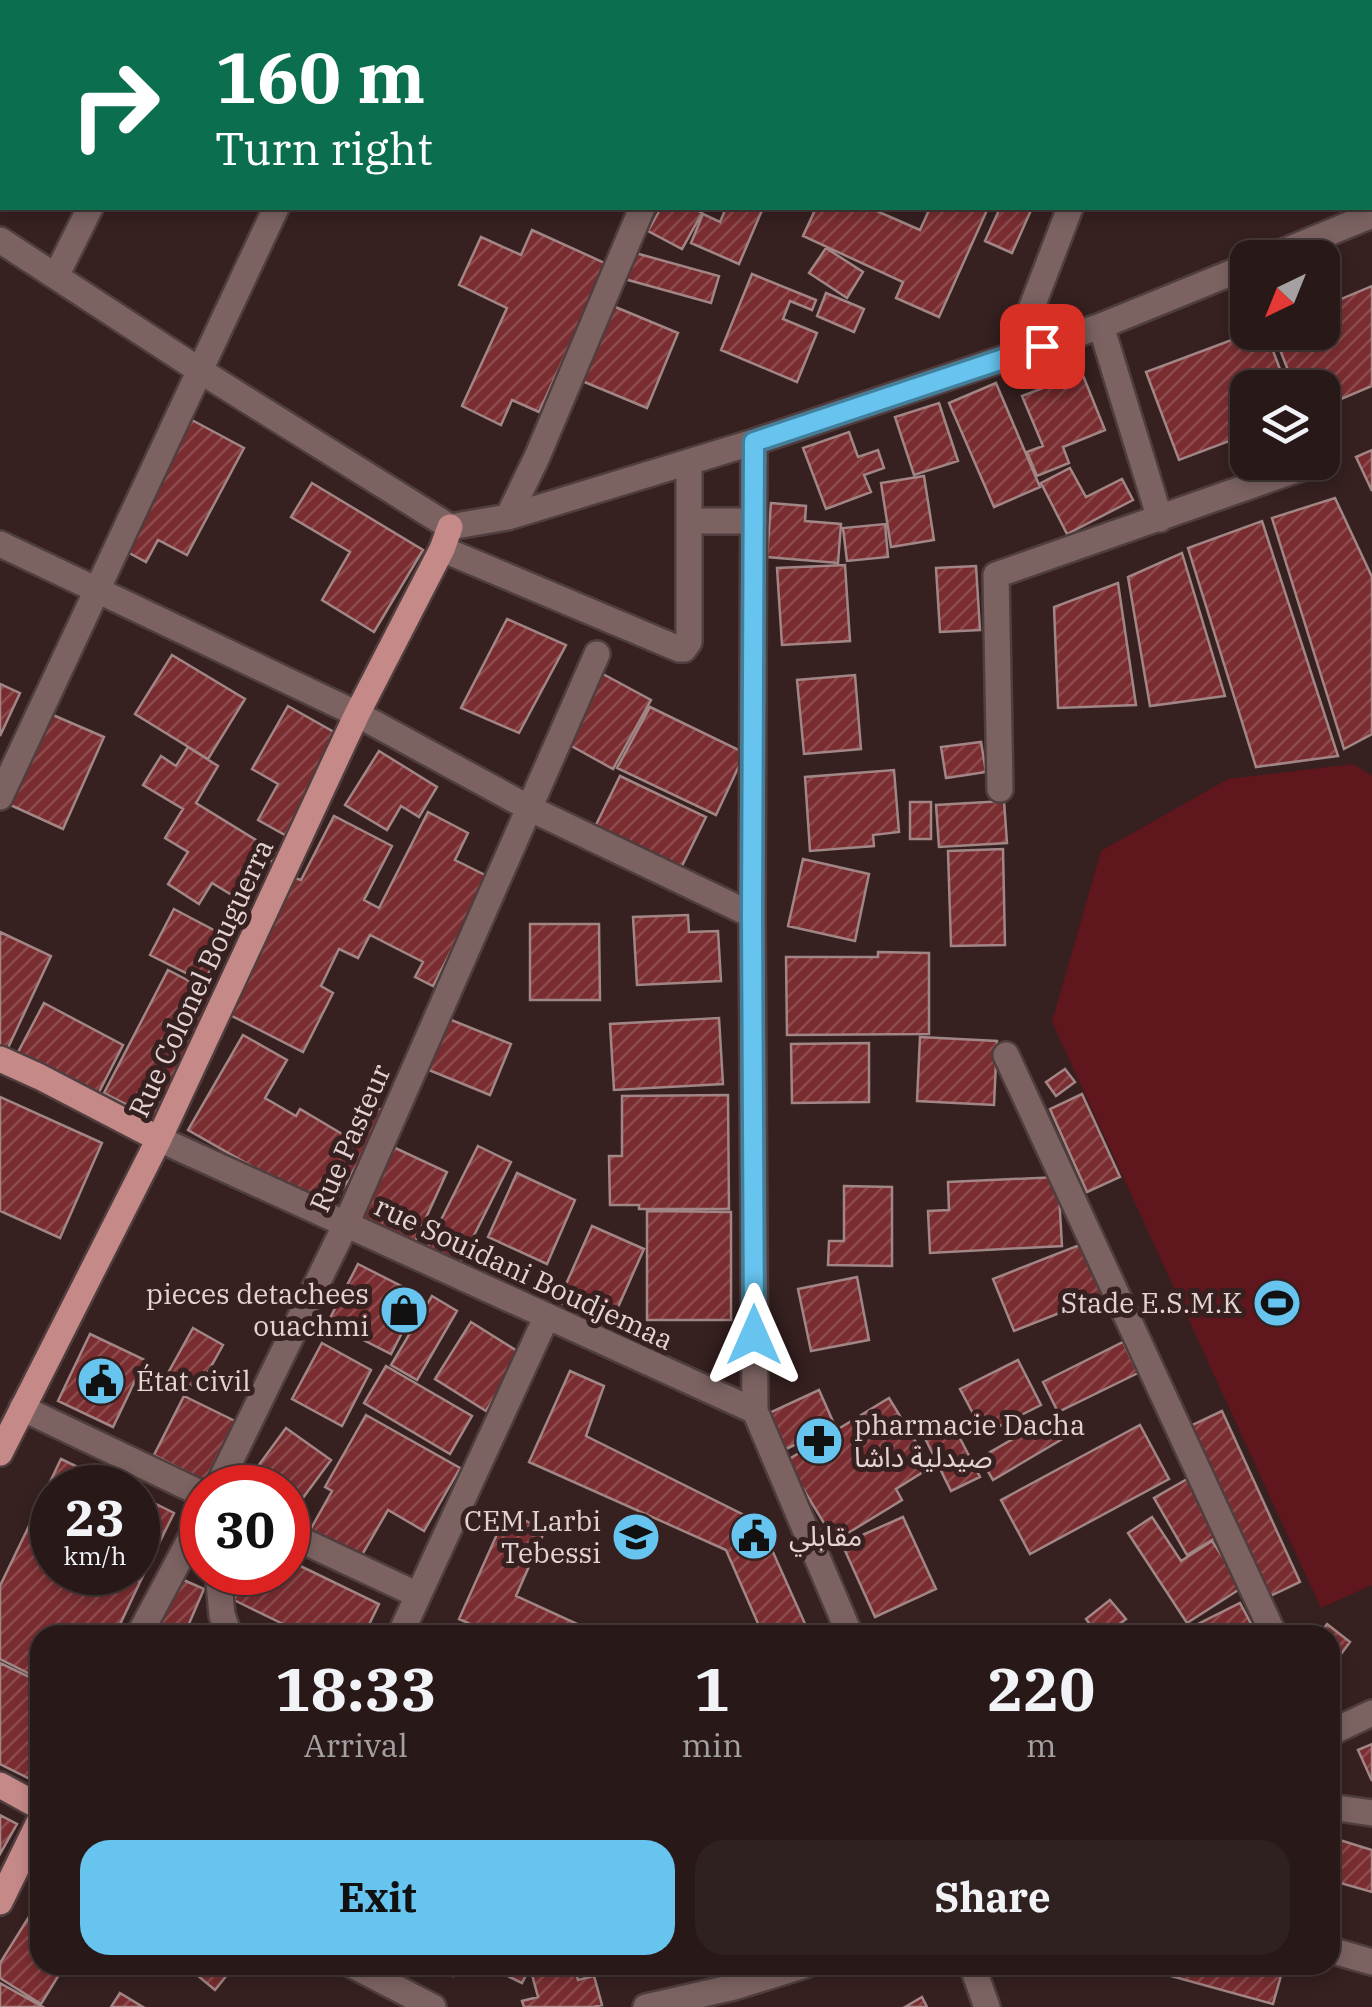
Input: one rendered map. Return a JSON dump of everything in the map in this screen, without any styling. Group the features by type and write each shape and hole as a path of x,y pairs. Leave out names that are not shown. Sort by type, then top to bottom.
{"main road":[{"name":"Rue Colonel Bouguerra","path":"0,1453 158,1139 358,714 446,538"},
{"path":"0,1059 158,1139"},
{"path":"0,1786 30,1802"},
{"path":"0,1902 30,1840"}],"street":[{"path":"56,276 89,210"},
{"path":"0,796 275,210"},
{"path":"508,517 641,210"},
{"path":"1013,356 1069,210"},
{"path":"1318,240 1370,221"},
{"path":"0,240 446,538 679,649 690,642 688,462"},
{"path":"446,538 1013,356 1101,326 1230,273"},
{"path":"1101,326 1160,519"},
{"path":"754,442 755,1411 846,1625"},
{"path":"1000,789 996,575 1268,480"},
{"path":"689,521 754,521"},
{"path":"0,544 358,714 528,808 752,915"},
{"name":"Rue Pasteur","path":"228,1465 346,1224 597,654"},
{"path":"1006,1055 1269,1625"},
{"name":"rue Souidani Boudjemaa","path":"158,1139 755,1411"},
{"path":"404,1625 546,1318"},
{"path":"22,1408 180,1483"},
{"path":"310,1544 418,1595"},
{"path":"144,1625 180,1558"},
{"path":"220,1595 226,1625"},
{"path":"1340,1728 1372,1712"},
{"path":"1340,1809 1372,1814"},
{"path":"1340,1953 1372,1962"},
{"path":"371,1975 433,2007"},
{"path":"646,2007 738,1997 784,1975"},
{"path":"976,1975 987,2007"}],"shaded area":[{"name":"Stade E.S.M.K","path":"1353,764 1372,776 1372,1585 1321,1608 1052,1022 1101,851 1228,779"}],"building":[{"path":"660,210 702,213 682,249 648,231"},
{"path":"725,210 762,210 739,264 691,243 703,214 720,222"},
{"path":"815,210 875,210 920,230 929,210 987,210 939,317 896,298 903,282 803,236"},
{"path":"999,210 1031,210 1012,253 985,241"},
{"path":"532,230 607,264 539,412 512,400 501,425 462,406 507,308 459,285 481,237 521,255"},
{"path":"826,248 863,272 847,298 809,273"},
{"path":"628,251 719,276 711,303 621,278"},
{"path":"752,274 816,300 812,310 790,301 783,319 817,333 797,382 721,350"},
{"path":"1372,286 1372,386 1340,399 1340,370 1288,370 1280,350 1340,350 1340,299"},
{"path":"826,293 864,309 854,332 817,316"},
{"path":"613,306 678,333 647,408 582,381"},
{"path":"1230,341 1230,350 1273,350 1280,370 1230,370 1230,441 1179,460 1146,372"},
{"path":"1082,373 1105,430 1063,447 1069,463 1037,476 1027,452 1043,446 1022,396"},
{"path":"996,383 1040,487 994,507 949,403"},
{"path":"939,403 958,461 914,475 895,417"},
{"path":"190,419 244,448 187,555 158,540 146,562 120,548"},
{"path":"849,432 858,457 878,450 884,468 864,475 871,492 826,509 803,448"},
{"path":"1372,450 1372,491 1356,457"},
{"path":"1070,468 1086,497 1122,479 1133,500 1067,534 1041,483"},
{"path":"924,476 934,540 891,547 881,483"},
{"path":"312,483 423,550 374,632 322,600 350,552 291,517"},
{"path":"1335,498 1372,577 1372,734 1344,749 1272,518"},
{"path":"771,503 806,506 805,521 841,524 838,563 767,557"},
{"path":"1262,521 1338,756 1256,767 1188,548"},
{"path":"885,524 888,557 847,561 843,528"},
{"path":"1182,553 1225,696 1150,706 1128,577"},
{"path":"845,565 850,641 782,645 777,568"},
{"path":"976,566 980,630 940,632 936,568"},
{"path":"1118,583 1136,705 1058,708 1054,607"},
{"path":"507,619 566,645 519,733 461,708"},
{"path":"172,655 245,699 208,759 135,714"},
{"path":"603,674 651,700 613,769 566,743"},
{"path":"855,675 861,749 804,754 797,680"},
{"path":"0,684 20,693 0,736"},
{"path":"288,706 341,736 285,835 258,820 278,784 252,769"},
{"path":"650,707 745,753 716,815 617,768"},
{"path":"46,712 104,737 63,829 6,803"},
{"path":"981,742 986,772 946,778 941,747"},
{"path":"188,747 218,766 196,803 277,853 245,903 212,883 199,904 168,884 188,852 165,838 183,809 143,785 161,756 176,766"},
{"path":"379,751 437,787 419,817 401,806 387,830 345,805"},
{"path":"894,770 899,832 873,835 874,846 810,851 805,777"},
{"path":"620,776 706,817 679,872 593,831"},
{"path":"1004,801 1007,843 939,847 936,805"},
{"path":"910,802 931,802 931,839 910,839"},
{"path":"428,812 468,833 455,860 489,877 433,986 415,977 423,962 370,935 358,958 339,949 321,986 333,993 303,1052 226,1013 295,878 301,880 334,816 392,846 364,900 379,908"},
{"path":"1003,849 1005,945 951,946 948,851"},
{"path":"803,859 869,874 855,941 788,926"},
{"path":"174,909 227,937 204,982 150,955"},
{"path":"688,915 689,932 718,931 721,981 637,985 633,917"},
{"path":"530,924 599,924 600,1000 530,1000"},
{"path":"0,932 51,956 7,1050 0,1046"},
{"path":"878,952 929,953 929,1034 787,1035 786,957 878,957"},
{"path":"168,970 216,995 153,1118 104,1093"},
{"path":"44,1003 123,1045 96,1098 16,1056"},
{"path":"444,1017 511,1044 490,1095 424,1068"},
{"path":"719,1018 723,1084 614,1090 610,1024"},
{"path":"243,1035 287,1060 265,1098 296,1116 300,1109 354,1141 374,1106 387,1113 330,1211 188,1130"},
{"path":"920,1037 997,1041 994,1105 917,1101"},
{"path":"869,1043 869,1102 792,1103 791,1044"},
{"path":"1065,1069 1075,1082 1056,1096 1046,1082"},
{"path":"1082,1094 1120,1177 1087,1192 1050,1109"},
{"path":"728,1095 729,1209 639,1209 639,1205 610,1205 609,1156 622,1156 622,1096"},
{"path":"0,1097 102,1143 60,1238 0,1211"},
{"path":"478,1146 511,1162 458,1267 426,1250"},
{"path":"393,1147 447,1172 413,1246 359,1221"},
{"path":"517,1173 575,1200 547,1264 488,1237"},
{"path":"1058,1177 1062,1246 930,1253 928,1211 949,1210 948,1182"},
{"path":"844,1186 892,1187 892,1266 828,1265 829,1241 844,1241"},
{"path":"647,1211 731,1212 731,1320 647,1320"},
{"path":"592,1226 644,1249 610,1325 558,1302"},
{"path":"1087,1242 1108,1294 1014,1331 993,1279"},
{"path":"358,1264 421,1296 391,1354 328,1322"},
{"path":"857,1277 869,1340 811,1351 798,1289"},
{"path":"432,1296 457,1311 417,1380 391,1365"},
{"path":"471,1322 522,1354 486,1411 435,1379"},
{"path":"193,1328 223,1345 198,1390 168,1373"},
{"name":"État civil","path":"90,1334 145,1360 113,1427 58,1401"},
{"path":"1123,1342 1138,1373 1058,1412 1043,1382"},
{"path":"322,1343 371,1370 342,1426 292,1399"},
{"path":"1018,1360 1041,1405 984,1434 960,1389"},
{"path":"386,1366 472,1416 450,1454 364,1403"},
{"path":"570,1371 604,1386 586,1436 760,1523 806,1625 759,1625 726,1550 529,1462"},
{"path":"819,1390 835,1426 786,1449 769,1413"},
{"path":"184,1396 235,1421 213,1465 180,1465 180,1468 154,1455"},
{"path":"889,1398 931,1467 896,1489 902,1500 835,1541 786,1461"},
{"path":"1222,1411 1300,1582 1268,1597 1190,1426"},
{"path":"1056,1414 1069,1435 993,1480 980,1458"},
{"path":"366,1415 460,1468 424,1531 388,1510 359,1560 310,1533 332,1491 325,1487"},
{"path":"951,1421 980,1477 951,1491 923,1434"},
{"path":"1140,1425 1169,1479 1030,1554 1001,1500"},
{"path":"286,1428 331,1460 310,1488 310,1465 259,1465"},
{"path":"1189,1478 1222,1534 1187,1555 1154,1498"},
{"path":"160,1506 174,1513 160,1541"},
{"path":"507,1512 545,1530 516,1596 579,1625 472,1625 459,1619"},
{"path":"903,1517 936,1589 875,1617 842,1544"},
{"path":"1152,1517 1181,1561 1212,1541 1243,1587 1187,1623 1128,1533"},
{"path":"28,1528 30,1595 134,1595 120,1625 30,1625 30,1674 0,1659 0,1586"},
{"path":"310,1571 379,1604 369,1625 283,1625 234,1600 236,1595 310,1595"},
{"path":"179,1578 180,1595 201,1595 188,1625 158,1625"},
{"path":"1110,1600 1126,1619 1118,1625 1090,1625 1086,1619"},
{"path":"1240,1603 1252,1625 1196,1625"},
{"path":"1340,1634 1350,1642 1340,1655"},
{"path":"0,1663 30,1677 30,1779 0,1764"},
{"path":"1372,1744 1372,1781 1358,1750"},
{"path":"0,1815 17,1824 0,1854"},
{"path":"1340,1840 1372,1850 1372,1892 1340,1883"},
{"path":"30,1915 30,1975 59,1975 41,2004 0,1978 0,1963"},
{"path":"197,1975 227,1975 215,1990"},
{"path":"505,1975 526,1975 522,1983"},
{"path":"532,1975 577,1975 578,1980 594,1976 602,2005 524,2007 522,2001 538,1997"},
{"path":"1167,1975 1281,1975 1273,2004"},
{"path":"0,1983 43,2007 0,2007"},
{"path":"120,1993 143,2007 111,2007"},
{"path":"922,1997 927,2007 905,2007"}],"place":[{"name":"Stade E.S.M.K","path":"1277,1303"},
{"name":"pieces detachees ouachmi","path":"404,1310"},
{"name":"État civil","path":"101,1381"},
{"name":"pharmacie Dacha صيدلية داشا","path":"819,1441"},
{"name":"مقابلي","path":"754,1536"},
{"name":"CEM Larbi Tebessi","path":"636,1537"}],"route":[{"path":"754,1335 754,442 1042,346"}]}
